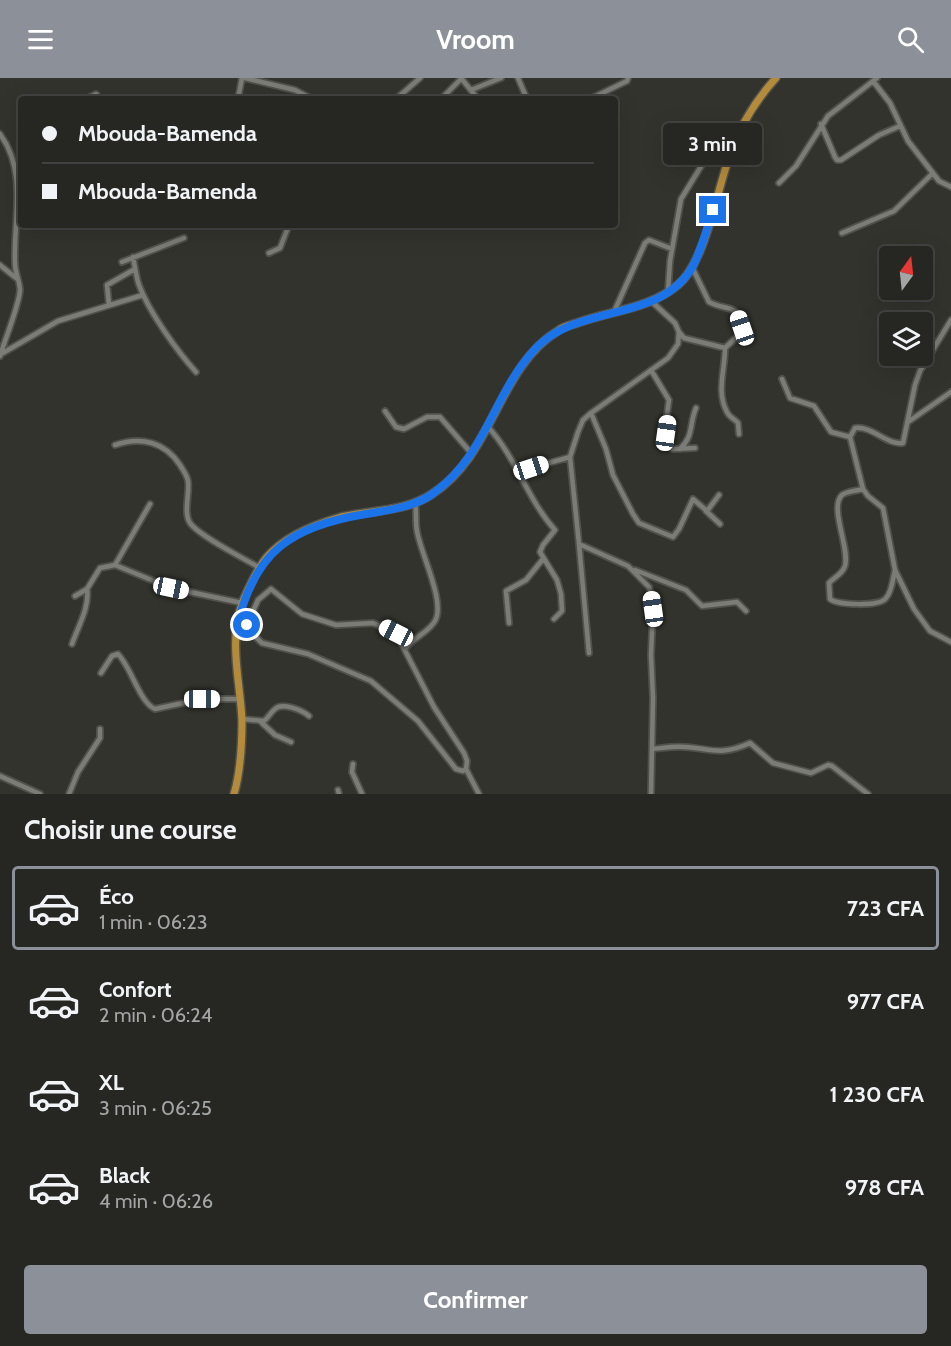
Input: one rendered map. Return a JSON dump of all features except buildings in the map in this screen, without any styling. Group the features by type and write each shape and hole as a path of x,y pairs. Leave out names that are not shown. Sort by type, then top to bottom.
{"highway":[{"path":"234,794 240,773 242,719 236,660 237,627 242,603 267,557 307,529 341,518 415,503 434,494 472,454 519,369 537,346 560,329 595,316 651,301 679,284 692,267 701,247 730,154 742,124 776,78"}],"street":[{"path":"239,96 244,78 295,90 306,96"},
{"path":"399,96 420,78"},
{"path":"444,96 461,78 476,96"},
{"path":"471,90 501,78"},
{"path":"518,78 526,96"},
{"path":"596,96 627,81 628,78"},
{"path":"779,183 795,166 828,116 875,80 890,103 908,141 943,184 951,187"},
{"path":"668,291 672,249 679,208 685,190 724,129 742,124"},
{"path":"821,124 837,160 841,160 879,135 900,126"},
{"path":"0,134 18,172 16,278"},
{"path":"0,145 7,145"},
{"path":"842,233 894,211 933,173"},
{"path":"269,253 280,248 288,228"},
{"path":"122,262 184,238"},
{"path":"614,312 645,243 649,240 672,249"},
{"path":"133,257 143,295 176,350 196,372"},
{"path":"0,265 16,278 20,285 20,292 0,355"},
{"path":"692,267 710,302 736,311 742,333 725,348 721,380 722,395 728,413 738,423 739,434"},
{"path":"109,305 107,285 135,269"},
{"path":"0,355 58,321 143,295"},
{"path":"651,301 675,323 684,338 725,348"},
{"path":"951,320 920,371 903,443 895,443 861,428 855,428 850,437 863,489 883,508 895,570 914,609 930,631 951,642"},
{"path":"589,653 570,457 583,420 674,351 678,344 679,332"},
{"path":"651,370 669,400 664,436 666,445 673,449 695,448"},
{"path":"782,379 790,398 814,406 831,432 850,437"},
{"path":"908,422 951,392"},
{"path":"680,449 688,442 696,408"},
{"path":"385,411 396,427 404,429 427,417 440,417 472,454"},
{"path":"591,413 617,482 639,523 673,537 680,529 693,499"},
{"path":"488,427 502,443 542,514 555,530 541,549 543,559 551,568 561,594 562,611 554,619"},
{"path":"115,445 126,441 148,442 164,447 173,454 188,479 190,523 203,534 260,568"},
{"path":"517,472 570,457"},
{"path":"863,489 844,493 839,499 838,509 846,560 843,571 829,583 830,599 836,603 882,601 887,597 895,570"},
{"path":"693,499 707,511 719,495"},
{"path":"693,499 720,524"},
{"path":"405,649 434,623 437,616 437,595 416,529 415,503"},
{"path":"115,565 150,504"},
{"path":"579,544 686,590 702,606 733,601 741,604 746,611"},
{"path":"508,623 506,591 526,580 543,559"},
{"path":"75,596 87,589 100,568 115,565 171,588 242,603"},
{"path":"633,569 648,587 653,609 651,794"},
{"path":"72,644 86,607 87,589"},
{"path":"245,627 258,600 271,589 294,609 324,622 336,625 373,623 398,635 434,707 464,753 467,761 465,769 479,794"},
{"path":"237,627 245,627 262,643 308,654 371,681 418,721 456,769 463,771 465,769"},
{"path":"101,673 112,656 118,654 131,672 148,705 154,709 202,699 239,699"},
{"path":"261,722 281,706 298,710 309,716"},
{"path":"242,719 261,722 276,735 291,742"},
{"path":"69,794 78,772 100,738 100,729"},
{"path":"652,749 687,747 723,752 750,743 773,763 811,773 828,765 832,766 868,794"},
{"path":"353,764 352,772 362,794"},
{"path":"0,776 40,794"}],"route":[{"path":"247,625 243,628 237,627 242,603 267,557 307,529 341,518 407,506 434,494 450,479 479,444 519,369 537,346 560,329 595,316 651,301 679,284 692,267 713,210"}]}
